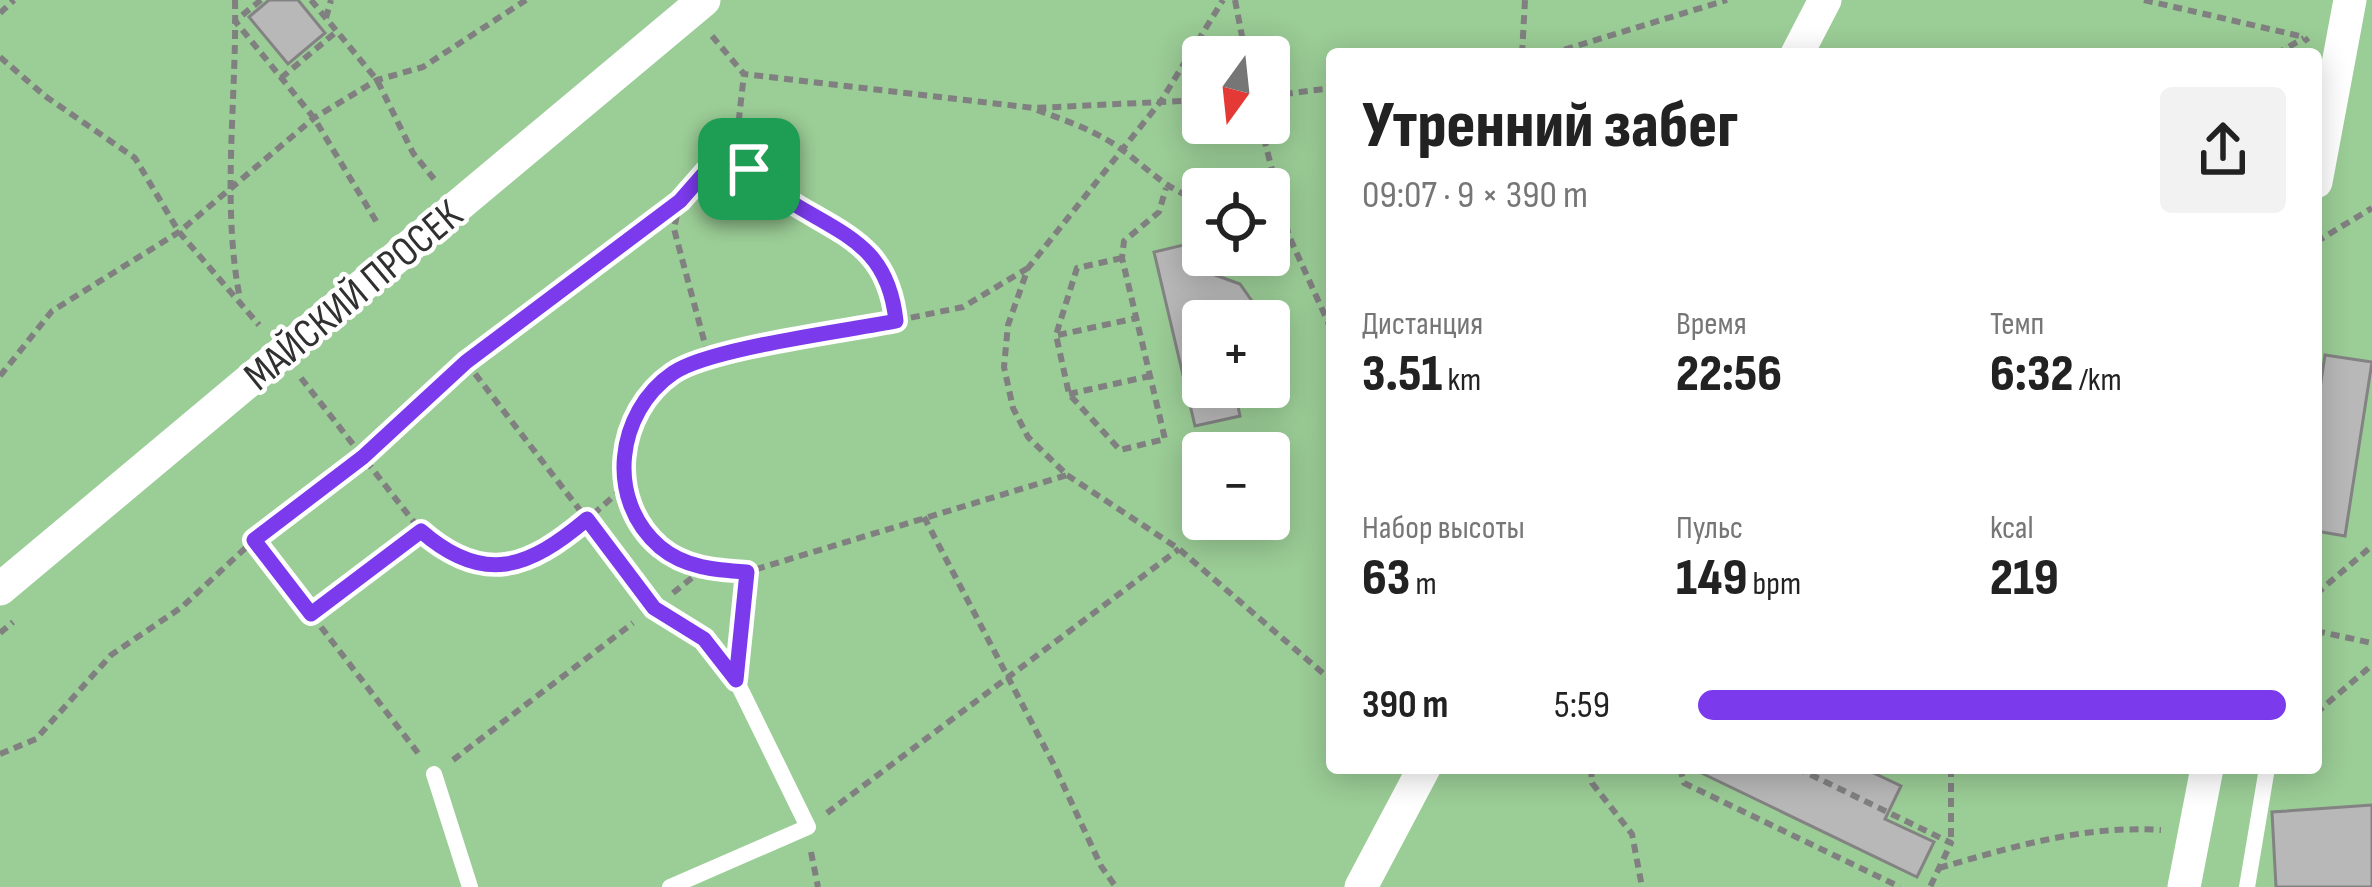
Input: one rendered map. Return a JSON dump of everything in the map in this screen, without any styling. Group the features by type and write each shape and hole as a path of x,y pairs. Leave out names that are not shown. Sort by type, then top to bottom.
{"street":[{"path":"1800,48 1826,0"},
{"path":"2322,150 2350,0"},
{"name":"МАЙСКИЙ ПРОСЕК","path":"0,589 696,6"},
{"path":"1361,887 1421,774"},
{"path":"2184,887 2205,774"}],"lane":[{"path":"654,608 704,639 736,680 808,827 670,887"},
{"path":"434,774 470,887"},
{"path":"2247,887 2266,774"}],"path":[{"path":"0,14 14,0"},
{"path":"235,0 229,245 240,303"},
{"path":"235,21 261,0"},
{"path":"311,0 377,80 413,153 438,184"},
{"path":"326,18 331,0"},
{"path":"0,376 52,311 179,232 314,118 377,80 423,67 526,0"},
{"path":"1222,0 1161,101 1028,268 1008,325 1004,367 1013,408 1028,437 1067,475 1179,549 1326,676"},
{"path":"1235,0 1242,36"},
{"path":"1522,48 1526,0"},
{"path":"1570,48 1727,0"},
{"path":"2144,0 2304,38 2286,48"},
{"path":"696,6 745,74 737,136 749,169 765,186 853,234 893,290 896,321"},
{"path":"235,21 314,118 401,253"},
{"path":"281,78 336,32"},
{"path":"0,57 45,96 135,158 179,232 262,329"},
{"path":"745,74 1034,109 1182,100"},
{"path":"1290,93 1326,89"},
{"path":"1034,109 1086,128 1123,150 1166,188 1182,194"},
{"path":"0,754 36,739 111,655 182,607 254,540 363,457 466,362 680,201 737,136"},
{"path":"1122,258 1077,268 1056,335 1069,394 1120,450 1165,439 1122,258 1124,241 1159,212 1166,188"},
{"path":"680,201 674,229 709,358"},
{"path":"2322,238 2372,208"},
{"path":"1290,240 1326,318"},
{"path":"1028,268 964,307 709,358 676,371 645,398 625,439 624,487 636,518 661,548 703,569 747,572 1067,475"},
{"path":"1056,335 1137,318"},
{"path":"466,362 654,608"},
{"path":"1069,394 1150,376"},
{"path":"301,379 421,531 445,552 483,566 522,563 558,544 624,487"},
{"path":"924,517 1054,765 1101,866 1116,887"},
{"path":"311,614 421,531"},
{"path":"254,540 434,774 703,569"},
{"path":"2322,589 2372,546"},
{"path":"808,827 1179,549"},
{"path":"736,680 747,572"},
{"path":"2322,633 2372,643"},
{"path":"2322,708 2372,665"},
{"path":"1591,774 1592,783 1632,834 1642,887"},
{"path":"1682,774 1684,783 1900,887"},
{"path":"1809,774 1951,843"},
{"path":"1930,887 1951,843 1951,774"},
{"path":"1939,868 2039,839 2124,828 2194,832"}],"green space":[{"path":"0,0 2372,0 2372,887 0,887"}],"building":[{"path":"269,0 298,0 325,33 288,64 249,17"},
{"path":"1182,245 1182,276 1218,276 1240,284 1251,300 1182,300 1182,371 1154,252"},
{"path":"2325,355 2372,362 2345,536 2322,532"},
{"path":"1191,408 1238,408 1240,416 1195,426"},
{"path":"1703,774 1876,774 1901,786 1885,819 1934,842 1917,877"},
{"path":"2372,805 2372,887 2276,887 2272,812"}],"route":[{"path":"737,136 749,169 765,186 853,234 893,290 896,321 709,358 676,371 645,398 625,439 624,487 636,518 661,548 703,569 747,572 736,680 704,639 654,608 587,519 558,544 522,563 483,566 445,552 421,531 311,614 254,540 363,457 466,362 680,201 737,136"}]}
